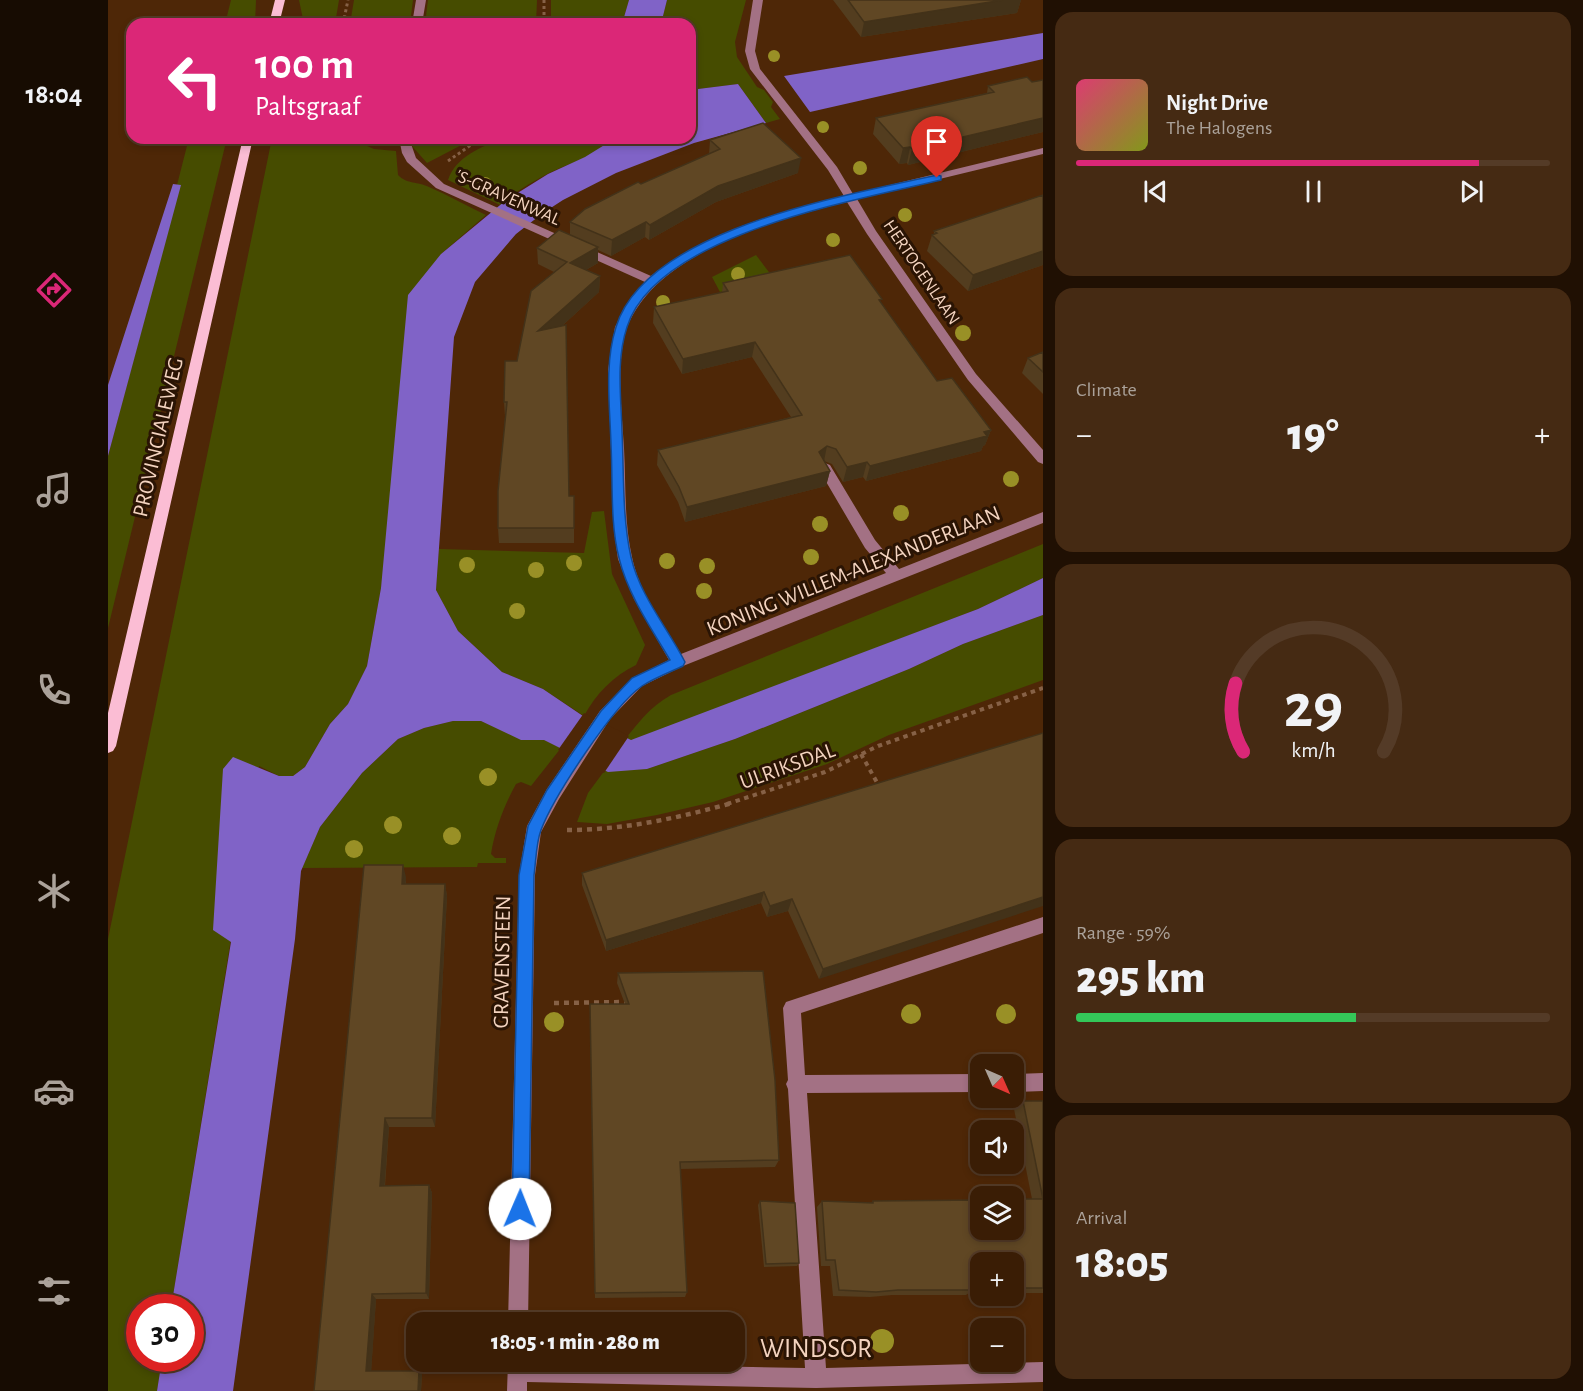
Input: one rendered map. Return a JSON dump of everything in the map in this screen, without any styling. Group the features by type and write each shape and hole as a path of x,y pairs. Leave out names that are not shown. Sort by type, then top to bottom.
{"main road":[{"path":"276,18 280,0"},
{"name":"PROVINCIALEWEG","path":"108,746 247,144"}],"street":[{"path":"418,18 421,0"},
{"name":"HERTOGENLAAN","path":"758,0 750,51 755,69 833,169 872,232 972,377 1043,459"},
{"name":"'S-GRAVENWAL","path":"404,144 411,160 440,186 652,281"},
{"path":"678,662 641,599 625,559 621,530 614,370 621,327 633,304 652,281 674,264 737,232 791,212 853,199 1043,151"},
{"path":"825,468 870,544 896,575"},
{"name":"KONING WILLEM-ALEXANDERLAAN","path":"678,662 1043,517"},
{"name":"GRAVENSTEEN","path":"518,1312 527,875 533,831 552,794 605,715 637,682 678,662"},
{"path":"816,1378 795,1084 792,1008 1043,926"},
{"path":"1024,1083 1043,1082"},
{"path":"795,1084 970,1083"},
{"name":"WINDSOR","path":"517,1375 816,1378 1043,1372"}],"path":[{"path":"344,18 348,0"},
{"path":"544,0 544,18"},
{"path":"440,186 442,165 474,144"},
{"name":"ULRIKSDAL","path":"533,831 601,830 677,818 738,801 825,772 878,746 1043,688"},
{"path":"861,754 884,795"},
{"path":"524,1003 630,1002"}],"green space":[{"path":"231,0 256,0 255,18 226,18"},
{"path":"299,0 339,0 336,18 303,18"},
{"path":"354,0 413,0 411,18 351,18"},
{"path":"428,0 537,0 536,18 426,18"},
{"path":"551,0 629,0 624,18 551,18"},
{"path":"667,0 746,0 735,42 737,57 757,87 764,90 773,102 771,107 780,119 766,123 738,84 696,89 696,18 662,18"},
{"path":"187,144 226,144 108,628 108,456 180,185 177,185"},
{"path":"271,144 363,144 374,149 396,151 398,175 402,178 443,193 486,215 441,254 367,666 348,704 330,724 305,767 293,776 279,776 259,766 173,1294 126,1294 126,1372 160,1372 157,1391 108,1391 108,939"},
{"path":"412,144 463,144 427,163"},
{"path":"489,144 606,144 590,155 536,180 500,205 448,180 457,165 478,149"},
{"path":"756,255 775,280 720,292 712,277"},
{"path":"604,511 612,574 645,645 636,665 606,686 584,716 543,689 502,672 458,631 436,590 439,549 584,553 592,512"},
{"path":"1043,544 1043,578 978,609 643,737 631,740 626,738 651,709 671,695"},
{"path":"1043,615 1043,680 889,735 827,764 713,802 607,824 577,822 588,793 605,770 647,769 735,739 909,669 963,644"},
{"path":"453,721 481,721 499,729 544,740 561,748 531,786 521,782 516,784 498,827 491,854 495,858 506,858 506,863 478,863 477,867 302,868 320,827 362,773 398,739 424,728"}],"shaded area":[{"path":"629,0 667,0 662,18 624,18"},
{"path":"1043,33 1043,59 810,112 784,76"},
{"path":"738,84 766,123 696,142 696,89"},
{"path":"606,144 691,144 616,173 563,200 516,234 475,282 454,337 436,590 458,631 502,672 543,689 583,716 631,740 978,609 1043,578 1043,615 963,644 909,669 735,739 647,769 608,772 544,740 521,740 481,721 453,721 424,728 398,739 362,773 320,827 301,871 295,939 233,1391 157,1391 160,1372 204,1372 204,1294 173,1294 231,942 213,930 223,769 233,757 279,776 293,776 305,767 330,724 348,704 367,666 381,588 408,295 441,254 505,201 548,174 585,157"},
{"path":"173,184 181,185 108,456 108,385"}],"pier":[{"path":"584,713 629,736 604,773 558,750"}],"building":[{"path":"848,0 1003,0 864,22"},
{"path":"1027,77 1032,82 1043,80 1043,118 912,149 903,148 876,118 994,92 988,86"},
{"path":"763,123 801,158 718,186 650,225 646,222 612,240 570,222 585,209 638,182 641,184 720,149 710,140"},
{"path":"1043,195 1043,251 973,275 932,235 937,233 934,231"},
{"path":"559,230 598,247 570,263 600,276 538,331 566,325 569,496 574,496 574,528 498,528 498,491 507,402 504,402 505,361 517,361 531,291 567,262 537,248"},
{"path":"850,255 937,381 952,378 991,430 984,432 987,436 870,466 867,462 847,467 836,449 827,446 819,452 830,471 687,507 679,487 658,450 802,415 755,342 683,359 654,307 728,291 723,283"},
{"path":"1043,352 1043,372 1028,358"},
{"path":"1043,733 1043,897 823,969 792,899 770,906 764,892 606,940 582,873"},
{"path":"364,865 403,865 402,884 445,884 432,1118 385,1118 380,1186 429,1185 426,1293 372,1294 366,1371 419,1372 418,1391 314,1391"},
{"path":"763,971 775,1080 779,1160 680,1162 687,1292 595,1293 590,1004 629,1004 618,973"},
{"path":"1024,1101 1043,1101 1043,1199 1024,1106"},
{"path":"1024,1199 1043,1199 1043,1288 1024,1288 1024,1252 970,1252 970,1290 876,1292 839,1290 835,1260 826,1260 822,1201 873,1203 873,1201 970,1200 970,1240 1024,1240"},
{"path":"760,1201 795,1203 799,1263 766,1264"}],"route":[{"path":"520,1209 527,875 533,831 552,794 605,715 637,682 678,662 641,599 625,559 621,530 614,370 621,327 633,304 652,281 674,264 737,232 791,212 937,178"}]}
